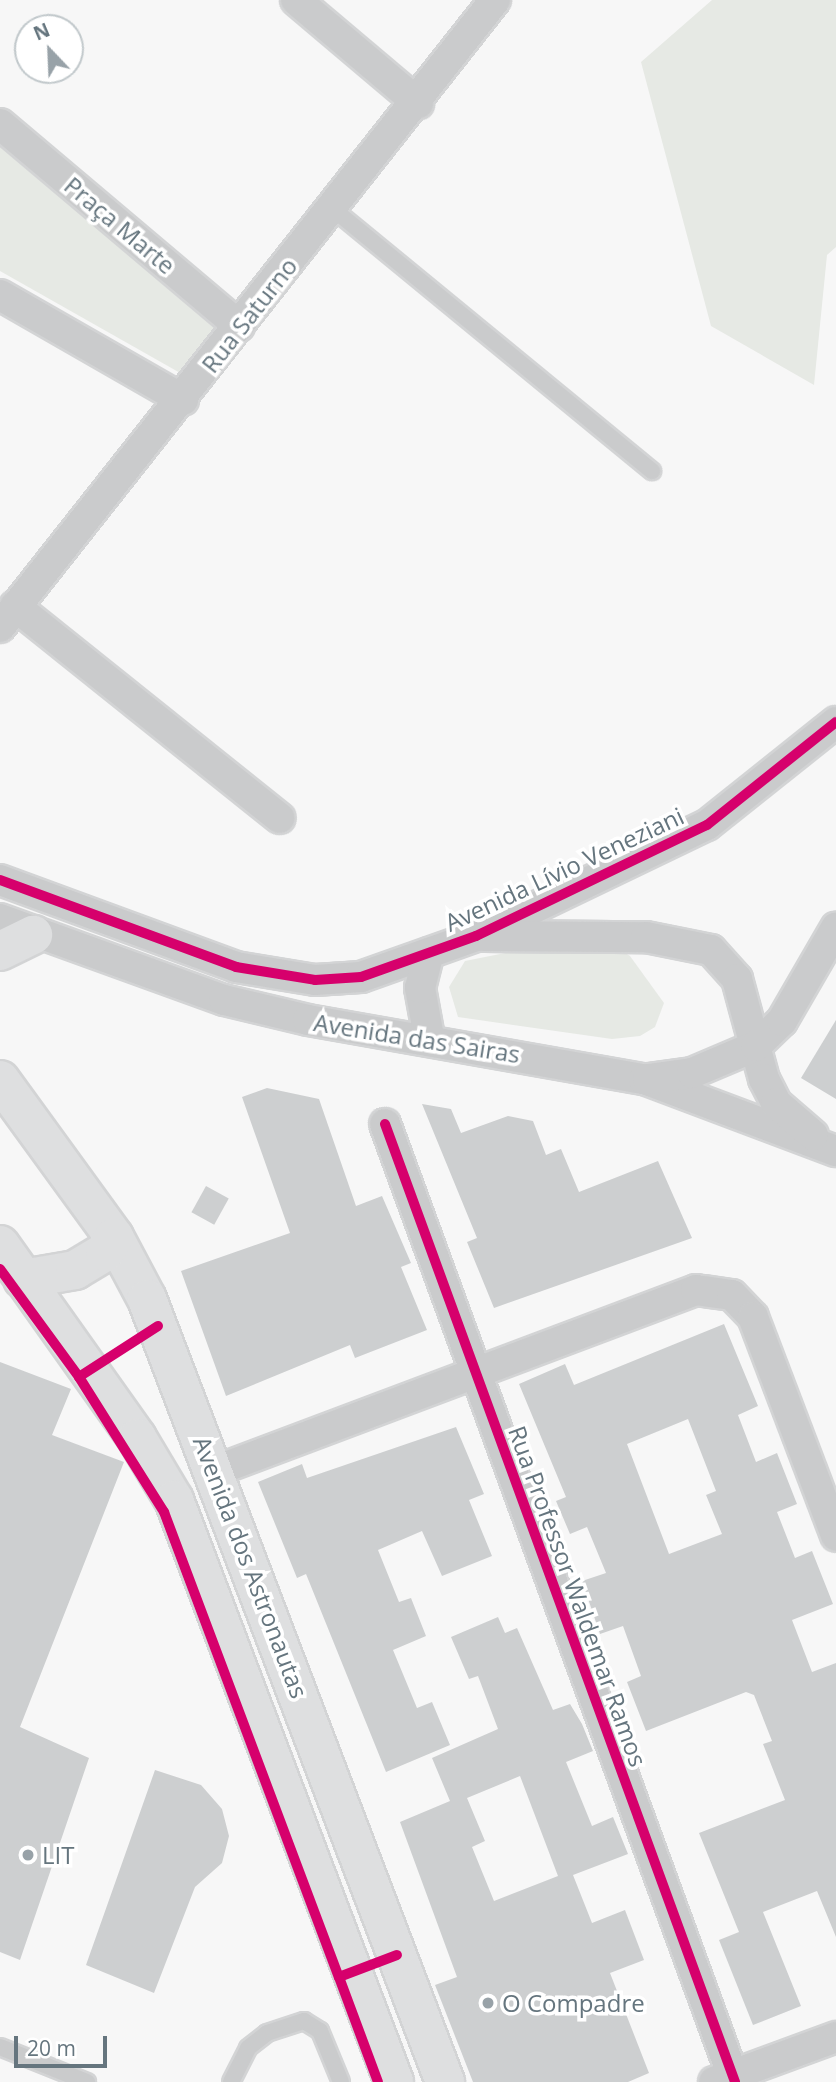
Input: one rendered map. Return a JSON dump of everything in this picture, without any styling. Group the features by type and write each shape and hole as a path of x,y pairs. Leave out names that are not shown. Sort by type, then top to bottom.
{"main road":[{"name":"Avenida dos Astronautas","path":"0,1080 114,1237 147,1299 215,1471 445,2082"},
{"path":"23,1279 75,1270 105,1252 114,1237"},
{"name":"Avenida dos Astronautas","path":"0,1245 137,1438 174,1500 394,2082"}],"street":[{"path":"296,0 418,103"},
{"name":"Rua Saturno","path":"8,616 418,103 495,0"},
{"name":"Praça Marte","path":"0,124 239,326"},
{"path":"0,295 183,400"},
{"path":"8,616 280,818"},
{"name":"Avenida Lívio Veneziani","path":"0,880 106,923 266,974 315,980 361,977 476,936 707,825 836,722"},
{"path":"644,1079 692,1073 756,1046 782,1021 836,928"},
{"name":"Avenida das Sairas","path":"11,935 224,1000 308,1020 429,1037 644,1079 830,1148"},
{"path":"476,936 646,937 711,950 737,979 776,1103 830,1148"},
{"path":"429,953 420,988 429,1037"},
{"name":"Rua Professor Waldemar Ramos","path":"385,1124 727,2080"},
{"path":"215,1471 696,1290 732,1295 753,1317 836,1536"},
{"path":"727,2080 836,2037"}],"lane":[{"path":"333,209 652,471"},
{"path":"231,2082 248,2048 267,2033 304,2021 320,2031 341,2082"},
{"path":"0,2047 87,2082"}],"shaded area":[{"path":"712,0 836,0 836,247 827,255 814,385 711,326 641,62"},
{"path":"0,138 220,321 182,374 0,271"},
{"path":"564,941 618,948 630,956 664,1003 655,1027 640,1036 612,1039 458,1017 449,987 465,961"}],"building":[{"path":"836,1020 836,1099 801,1078"},
{"path":"267,1088 319,1099 356,1206 382,1196 411,1263 401,1267 427,1330 355,1358 350,1345 226,1396 181,1271 290,1233 242,1097"},
{"path":"422,1104 451,1109 461,1133 508,1116 533,1121 546,1155 561,1149 579,1192 658,1161 692,1238 494,1308 467,1242 477,1238"},
{"path":"206,1186 229,1199 214,1225 191,1212"},
{"path":"724,1324 758,1406 738,1415 756,1462 777,1453 797,1504 777,1512 795,1558 812,1551 833,1604 792,1620 812,1672 836,1663 836,1937 817,1891 763,1912 801,2006 753,2025 719,1940 739,1932 699,1833 785,1800 763,1744 772,1741 754,1695 746,1692 646,1731 627,1682 641,1676 623,1626 600,1634 582,1581 606,1573 587,1527 570,1534 556,1501 566,1497 519,1384 565,1364 574,1385","holes":["688,1419 716,1491 706,1495 722,1534 669,1554 627,1444"]},
{"path":"0,1362 71,1389 52,1435 124,1462 20,1727 89,1758 20,1960 0,1952"},
{"path":"456,1427 484,1494 469,1500 492,1556 442,1576 422,1531 378,1550 399,1602 411,1598 426,1636 393,1650 417,1708 432,1702 450,1745 386,1772 306,1574 297,1578 258,1482 302,1464 307,1478"},
{"path":"498,1617 505,1633 517,1628 553,1710 570,1704 593,1751 566,1762 592,1826 613,1817 628,1854 573,1875 592,1923 625,1910 644,1960 610,1973 649,2073 628,2082 473,2082 435,1985 457,1977 400,1822 450,1801 432,1758 498,1729 478,1676 469,1679 451,1637","holes":["520,1776 558,1876 494,1901 472,1847 485,1841 467,1798"]},
{"path":"155,1770 201,1785 222,1809 229,1836 222,1863 195,1887 154,1993 86,1965"}],"cycle path":[{"path":"0,880 236,967 315,980 361,977 476,936 707,825 836,722"},
{"path":"385,1124 735,2082"},
{"path":"0,1269 79,1377"},
{"path":"158,1326 79,1377 164,1512 339,1977"},
{"path":"378,2082 339,1977 397,1955"}],"place":[{"name":"LIT","path":"28,1855"},
{"name":"O Compadre","path":"488,2003"}]}
